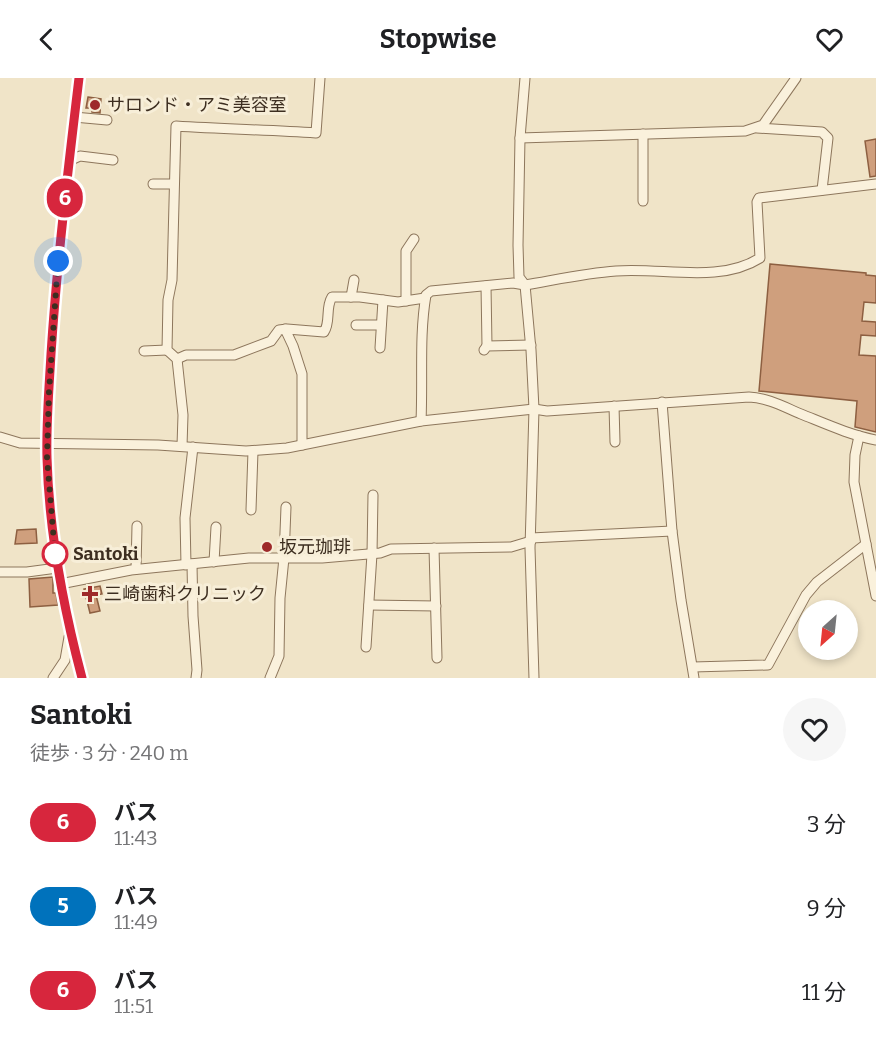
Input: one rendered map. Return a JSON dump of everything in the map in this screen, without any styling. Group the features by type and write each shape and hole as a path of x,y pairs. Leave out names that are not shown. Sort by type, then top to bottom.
{"street":[{"path":"79,78 56,289 47,444 57,568 82,678"},
{"path":"167,350 168,300 172,280 176,126 264,129 316,134 320,78"},
{"path":"525,78 520,138 519,276 525,285 534,409 531,539 533,677"},
{"path":"758,128 772,114 796,78"},
{"path":"74,117 107,120"},
{"path":"520,138 758,128 822,132 828,138 822,190"},
{"path":"643,134 643,201"},
{"path":"69,161 80,156 112,160"},
{"path":"153,184 174,184"},
{"path":"421,421 422,320 425,298 431,291 525,285 617,270 712,271 749,265 760,258 757,202 759,198 876,184"},
{"path":"406,302 406,251 414,239"},
{"path":"351,297 354,280"},
{"path":"486,286 486,348 531,345"},
{"path":"177,359 186,354 234,355 271,341 279,330 324,332 327,328 328,305 332,297 406,302 425,298"},
{"path":"380,348 382,300"},
{"path":"356,325 381,325"},
{"path":"285,329 302,374 302,445"},
{"path":"144,351 167,350 177,359 183,415 182,446"},
{"path":"0,437 20,443 182,446 253,451 302,445 421,421 534,409 547,411 726,398 758,398 770,400 860,436 876,440"},
{"path":"662,402 672,531 694,678"},
{"path":"614,406 615,442"},
{"path":"860,436 855,455 854,482 876,596"},
{"path":"193,447 185,518 196,678"},
{"path":"251,510 253,451"},
{"path":"366,647 373,495"},
{"path":"270,678 279,656 286,507"},
{"path":"136,569 137,526"},
{"path":"214,562 216,527"},
{"path":"60,584 136,569 249,558 322,558 372,554 391,549 511,546 531,539 672,531"},
{"path":"693,667 768,665 806,596 818,582 866,544"},
{"path":"434,548 437,658"},
{"path":"0,572 27,572 57,568"},
{"path":"369,605 436,606"},
{"path":"53,678 65,660 70,632"}],"building":[{"path":"88,97 101,99 100,113 92,112 92,108 86,108"},
{"path":"876,139 876,176 870,177 865,141"},
{"path":"770,264 866,273 866,275 876,276 876,303 864,302 862,321 876,322 876,336 861,335 859,355 876,356 876,432 855,427 857,401 759,391"},
{"path":"36,529 37,543 15,544 17,530"},
{"path":"53,577 53,593 56,593 58,605 30,607 29,579"},
{"path":"100,586 102,594 96,595 100,611 90,613 84,589"}],"bus line":[{"name":"6","path":"79,78 56,282 47,458 52,528 60,584 70,635 82,678"}],"place":[{"name":"サロンド・アミ美容室","path":"95,105"},
{"name":"坂元珈琲","path":"267,547"},
{"name":"Santoki","path":"55,554"},
{"name":"三崎歯科クリニック","path":"90,594"}],"route":[{"path":"55,554 47,458 58,261"}]}
